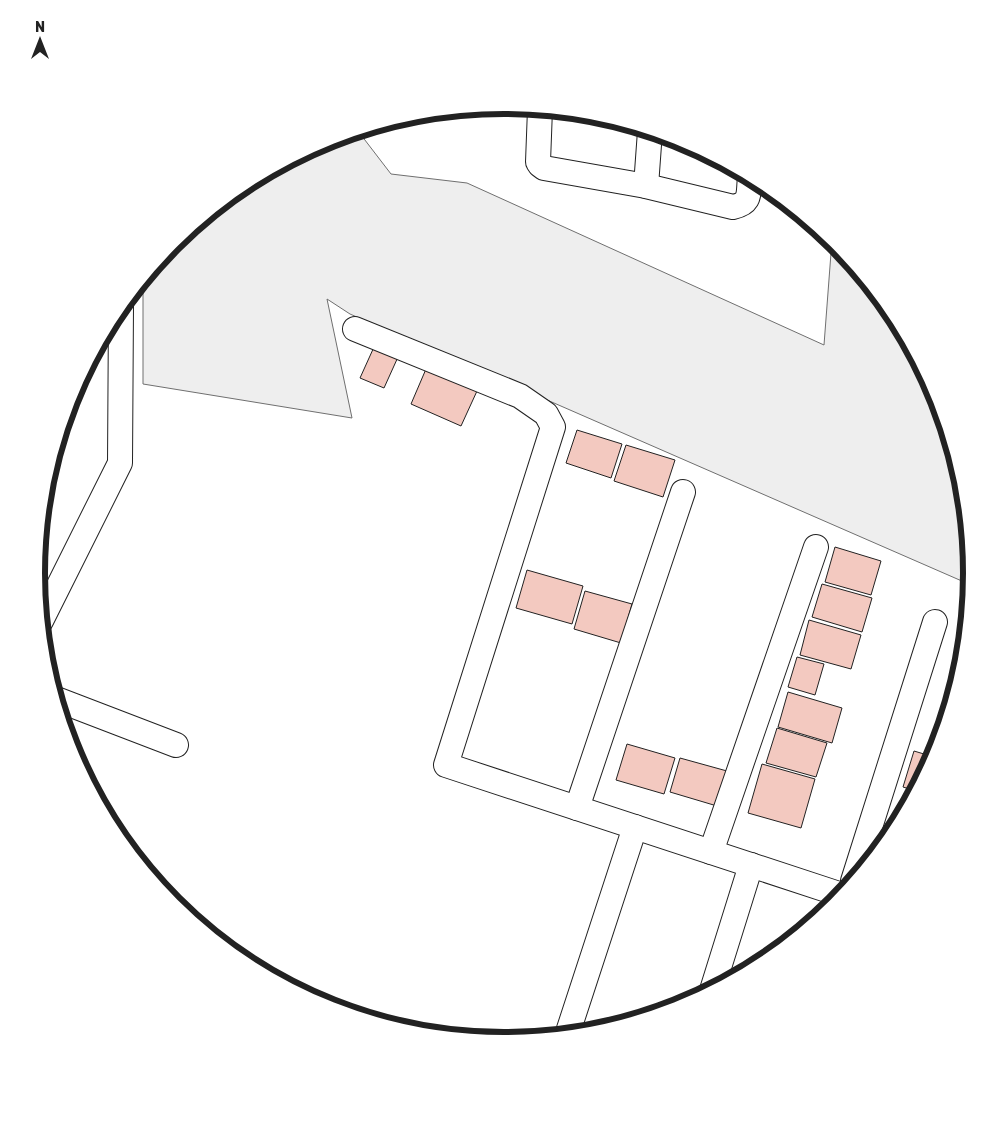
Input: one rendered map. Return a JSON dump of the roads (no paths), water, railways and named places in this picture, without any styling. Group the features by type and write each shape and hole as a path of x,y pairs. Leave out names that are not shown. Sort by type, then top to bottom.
{"street":[{"path":"540,116 538,162 544,168 646,186 733,207 744,204 748,200 749,185"},
{"path":"646,186 650,137"},
{"path":"355,329 520,396 546,414 553,427 446,765 835,892"},
{"path":"47,610 120,463 112,338"},
{"path":"577,808 683,492"},
{"path":"711,852 816,547"},
{"path":"858,864 935,622"},
{"path":"64,702 176,745"},
{"path":"570,1027 635,827"},
{"path":"715,981 751,865"}]}
